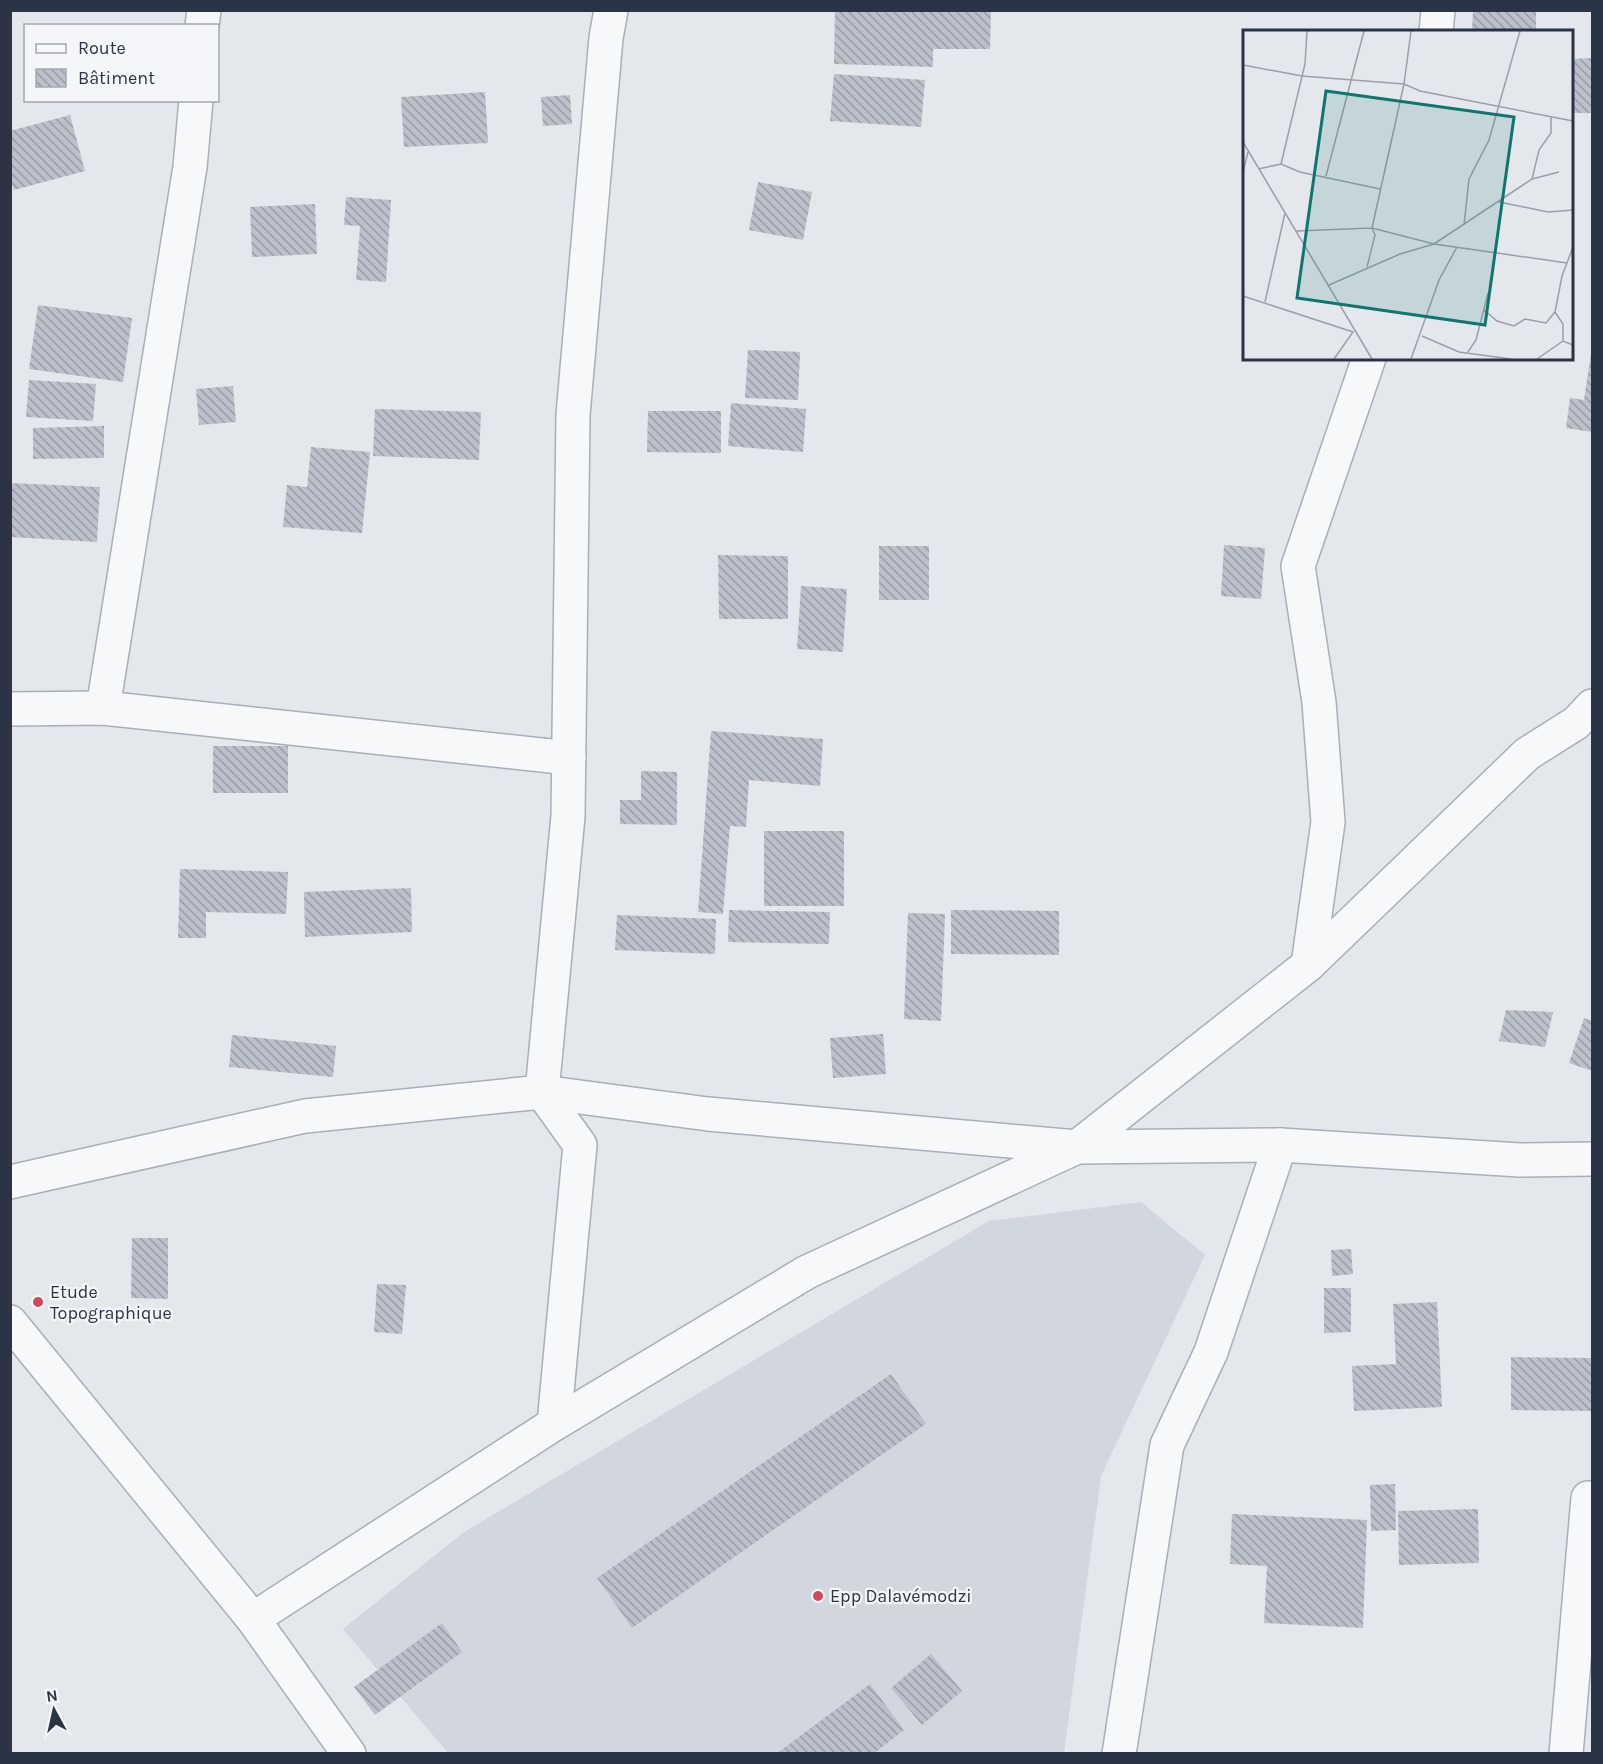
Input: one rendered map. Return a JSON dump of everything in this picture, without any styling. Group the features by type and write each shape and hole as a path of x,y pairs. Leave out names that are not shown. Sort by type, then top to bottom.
{"street":[{"path":"554,1424 580,1145 542,1092 568,816 573,415 606,38 611,10"},
{"path":"1436,30 1438,10"},
{"path":"103,708 190,166 196,102"},
{"path":"1308,965 1328,822 1319,702 1298,567 1369,360"},
{"path":"10,709 103,708 568,758"},
{"path":"253,1619 554,1424 807,1272 1077,1148 1308,965 1527,754 1587,719"},
{"path":"10,1182 305,1116 542,1092 708,1114 1077,1148 1280,1145 1520,1160 1593,1159"},
{"path":"1119,1754 1167,1445 1211,1352 1280,1145"},
{"path":"10,1322 253,1619 349,1754"},
{"path":"1566,1754 1584,1647 1588,1498"}],"shaded area":[{"name":"Epp Dalavémodzi","path":"1141,1202 1205,1255 1101,1476 1064,1753 448,1753 343,1629 464,1532 989,1221"}],"building":[{"path":"835,10 991,10 990,49 933,49 933,67 834,64"},
{"path":"1473,10 1536,10 1536,30 1472,30"},
{"path":"1592,58 1592,113 1573,113 1573,59"},
{"path":"834,74 925,80 921,127 830,121"},
{"path":"485,92 488,143 404,147 401,97"},
{"path":"570,95 572,124 543,126 541,97"},
{"path":"70,115 85,171 14,190 10,179 10,131"},
{"path":"758,182 812,192 803,240 749,230"},
{"path":"346,197 391,200 386,282 356,280 360,226 344,225"},
{"path":"315,204 317,254 252,257 250,207"},
{"path":"38,305 132,318 123,382 29,369"},
{"path":"748,350 800,352 798,400 745,398"},
{"path":"1591,354 1592,432 1566,428 1570,398 1584,400"},
{"path":"29,380 96,384 93,421 26,417"},
{"path":"233,386 236,422 199,425 196,389"},
{"path":"731,403 806,409 803,452 728,446"},
{"path":"375,409 481,412 479,460 373,456"},
{"path":"648,411 721,411 721,453 647,452"},
{"path":"104,426 104,458 33,459 33,428"},
{"path":"311,447 370,452 362,533 283,527 287,485 307,487"},
{"path":"10,483 100,487 97,542 10,537"},
{"path":"1224,545 1265,548 1261,599 1221,596"},
{"path":"879,546 929,546 929,600 879,600"},
{"path":"718,555 788,556 788,619 719,619"},
{"path":"801,586 847,589 843,652 797,649"},
{"path":"711,731 823,739 820,786 749,780 746,827 730,826 723,914 698,912"},
{"path":"213,746 288,746 288,793 213,793"},
{"path":"641,771 677,772 677,825 620,824 620,800 641,800"},
{"path":"764,831 844,831 844,906 764,906"},
{"path":"180,869 288,872 286,914 206,912 206,938 178,938"},
{"path":"411,888 412,932 305,937 304,892"},
{"path":"729,910 830,912 829,944 728,942"},
{"path":"951,910 1059,911 1059,955 951,954"},
{"path":"908,913 945,914 941,1021 904,1019"},
{"path":"617,915 716,919 715,954 615,950"},
{"path":"1506,1010 1553,1012 1545,1047 1499,1041"},
{"path":"1584,1018 1592,1021 1592,1071 1569,1063"},
{"path":"883,1034 886,1074 833,1078 830,1038"},
{"path":"232,1035 336,1046 333,1077 229,1067"},
{"path":"132,1238 168,1238 168,1299 131,1298"},
{"path":"1351,1249 1353,1274 1332,1276 1331,1250"},
{"path":"377,1284 406,1285 402,1334 374,1332"},
{"path":"1324,1288 1351,1288 1351,1332 1324,1333"},
{"path":"1437,1302 1442,1407 1354,1411 1352,1366 1396,1364 1393,1304"},
{"path":"1511,1357 1592,1358 1592,1411 1511,1410"},
{"path":"891,1374 926,1424 632,1628 597,1578"},
{"path":"1395,1484 1396,1530 1371,1531 1370,1485"},
{"path":"1478,1509 1479,1563 1399,1565 1398,1511"},
{"path":"1232,1514 1367,1520 1363,1628 1264,1623 1267,1566 1230,1564"},
{"path":"442,1623 462,1652 375,1715 354,1687"},
{"path":"931,1654 962,1691 922,1725 891,1688"},
{"path":"870,1684 904,1730 873,1754 776,1754"}],"place":[{"name":"Etude Topographique","path":"38,1302"},
{"name":"Epp Dalavémodzi","path":"818,1596"}]}
